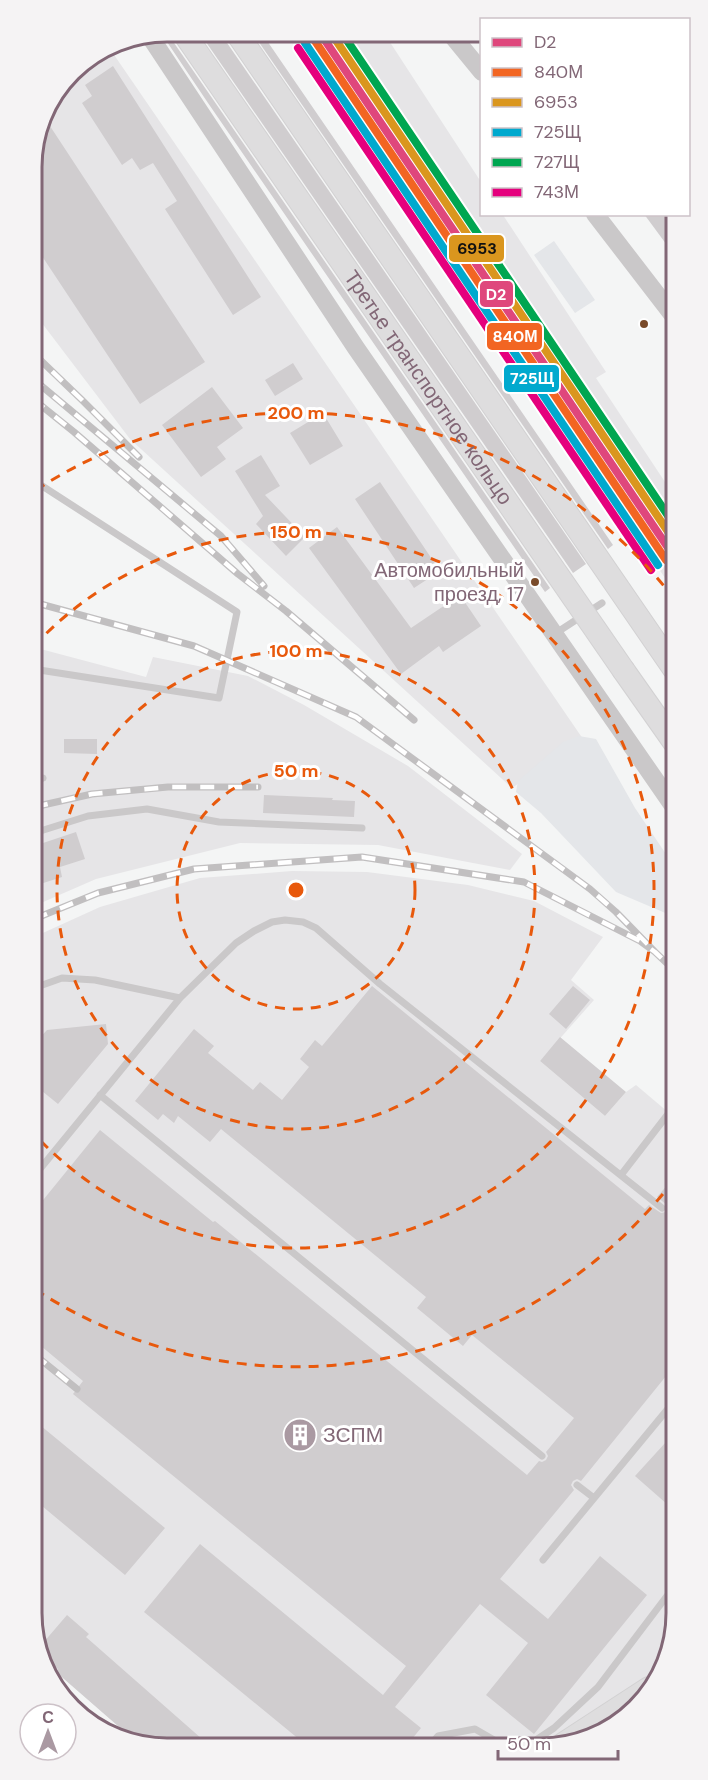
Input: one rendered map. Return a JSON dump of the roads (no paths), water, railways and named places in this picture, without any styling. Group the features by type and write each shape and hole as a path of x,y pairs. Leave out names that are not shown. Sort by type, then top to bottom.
{"main road":[{"name":"Третье транспортное кольцо","path":"190,42 666,730"},
{"name":"Третье транспортное кольцо","path":"243,42 666,657"},
{"path":"583,1731 629,1701"}],"street":[{"path":"457,42 480,70"},
{"path":"154,43 356,348 666,795"},
{"path":"597,216 666,306"}],"lane":[{"path":"42,486 237,612 219,698 42,670"},
{"path":"554,634 602,603"},
{"path":"42,830 88,816 147,809 219,822 362,828"},
{"path":"42,1166 180,998 236,943 272,922 285,920 303,922 316,928 380,984 662,1208"},
{"path":"42,985 62,978 95,980 180,998"},
{"path":"100,1095 542,1456"},
{"path":"621,1175 666,1117"},
{"path":"543,1560 666,1411"},
{"path":"577,1485 594,1498"},
{"path":"539,1738 554,1728 598,1687 666,1597"},
{"path":"436,1738 474,1729 490,1738"}],"railway":[{"path":"42,362 139,457"},
{"path":"42,386 221,536 264,586"},
{"path":"42,406 238,574 286,611 414,720"},
{"path":"42,604 194,646 356,717 590,889 655,952"},
{"path":"42,805 92,794 168,787 258,787"},
{"path":"42,916 98,893 194,869 362,857 524,882 640,941 666,962"},
{"path":"42,1361 77,1389"}],"place":[{"name":"Автомобильный проезд, 17","path":"535,582"},
{"name":"ЗСПМ","path":"300,1435"}]}
